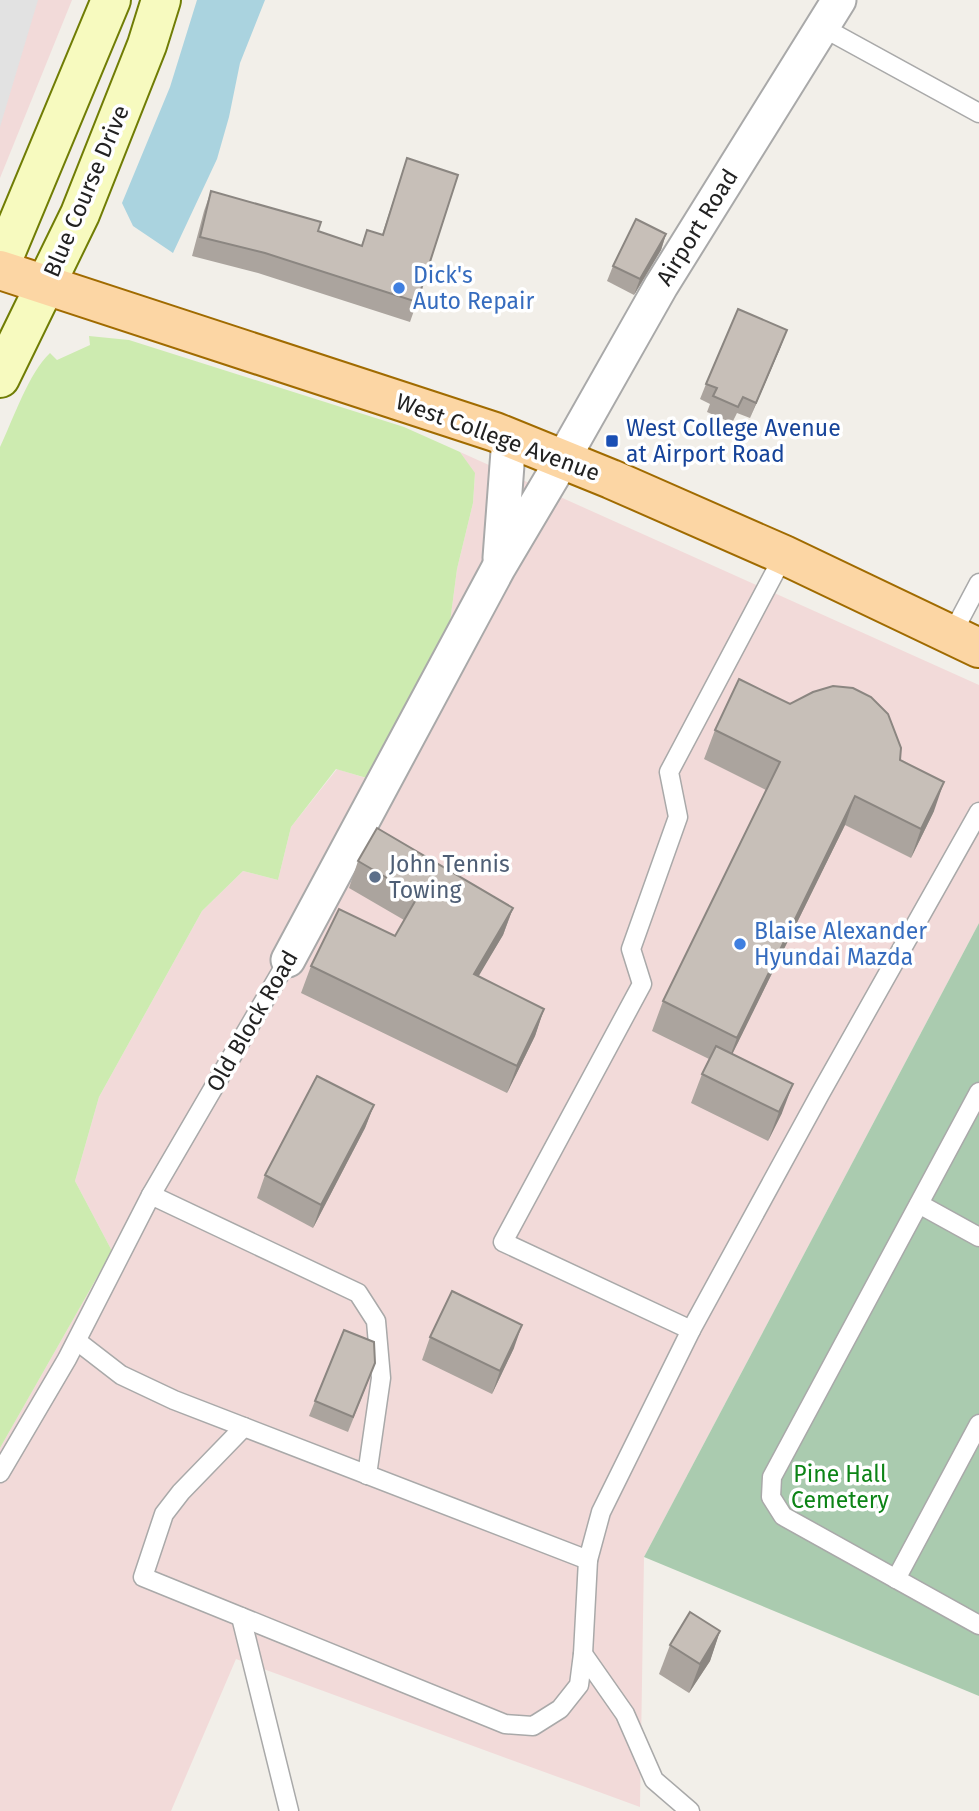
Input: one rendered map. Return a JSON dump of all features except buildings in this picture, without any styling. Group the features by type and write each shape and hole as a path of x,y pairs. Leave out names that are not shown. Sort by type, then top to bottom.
{"main road":[{"path":"0,268 111,0"},
{"name":"Blue Course Drive","path":"0,378 80,214 147,45 161,0"},
{"name":"West College Avenue","path":"0,268 509,438 784,555 966,641"}],"street":[{"name":"Airport Road","path":"563,459 661,285 830,14"},
{"name":"Old Block Road","path":"499,567 509,438"},
{"name":"Old Block Road","path":"288,960 499,567 563,459"}],"lane":[{"path":"830,14 979,113"},
{"path":"691,1330 503,1242 642,984 631,949 678,817 669,772 784,555"},
{"path":"966,641 979,583"},
{"path":"244,1427 181,1492 164,1514 142,1577 505,1724 533,1726 560,1709 579,1685 588,1560 601,1512 691,1330 979,812"},
{"name":"Old Block Road","path":"0,1473 77,1341 151,1195 288,960"},
{"path":"979,1092 772,1477 771,1497 783,1516 979,1625"},
{"path":"151,1195 358,1293 376,1321 381,1378 367,1475"},
{"path":"919,1204 979,1237"},
{"path":"77,1341 121,1375 174,1400 588,1560"},
{"path":"896,1578 979,1424"},
{"path":"241,1617 289,1811"},
{"path":"583,1654 625,1714 654,1780 690,1811"}],"shaded area":[{"path":"0,0 72,0 0,178"},
{"path":"0,0 38,0 0,127"},
{"path":"460,452 979,685 979,923 644,1557 640,1807 236,1659 171,1811 0,1811 0,1448 112,1251 75,1181 99,1097 202,911 243,871 278,880 291,827 337,769 369,779 449,630 457,569 473,503 475,474"}],"green space":[{"path":"89,336 129,340 404,427 460,452 475,473 473,503 457,569 449,630 370,779 336,769 291,827 278,880 243,871 202,911 99,1097 75,1181 112,1251 0,1448 0,447 28,384 42,361 50,353 57,360 90,345"},
{"name":"Pine Hall Cemetery","path":"979,923 979,1696 644,1557"}],"water":[{"path":"197,0 265,0 240,63 217,159 173,253 133,226 122,203 170,87"}],"place":[{"name":"Dick's Auto Repair","path":"399,288"},
{"name":"West College Avenue at Airport Road","path":"612,441"},
{"name":"John Tennis Towing","path":"375,877"},
{"name":"Blaise Alexander Hyundai Mazda","path":"740,944"}]}
